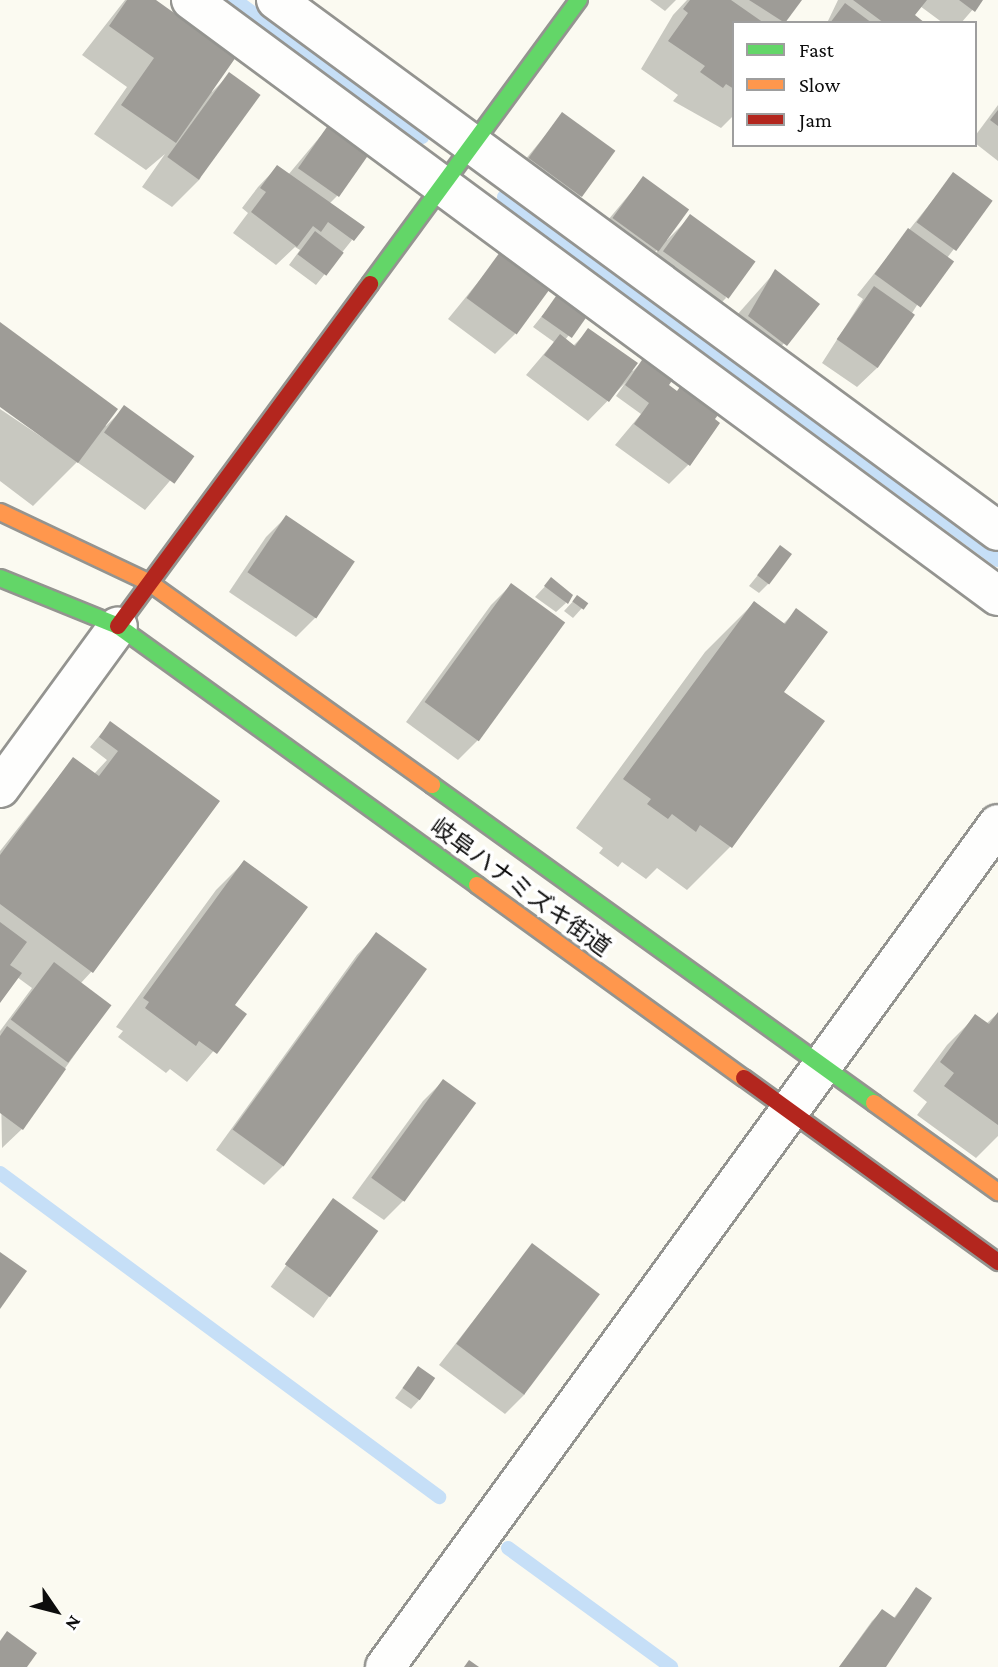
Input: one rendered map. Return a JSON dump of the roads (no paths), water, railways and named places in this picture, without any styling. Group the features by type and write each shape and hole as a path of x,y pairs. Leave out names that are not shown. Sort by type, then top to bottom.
{"main road":[{"path":"118,626 579,0"},
{"name":"岐阜ハナミズキ街道","path":"0,512 149,583 998,1192"},
{"name":"岐阜ハナミズキ街道","path":"0,578 118,626 791,1109 998,1262"}],"street":[{"path":"191,0 998,596"},
{"path":"276,0 474,143 998,531"},
{"path":"0,788 118,626"},
{"path":"385,1667 998,824"}],"waterway":[{"path":"235,0 422,137"},
{"path":"504,197 998,560"},
{"path":"0,1173 439,1497"},
{"path":"508,1548 671,1667"}]}
